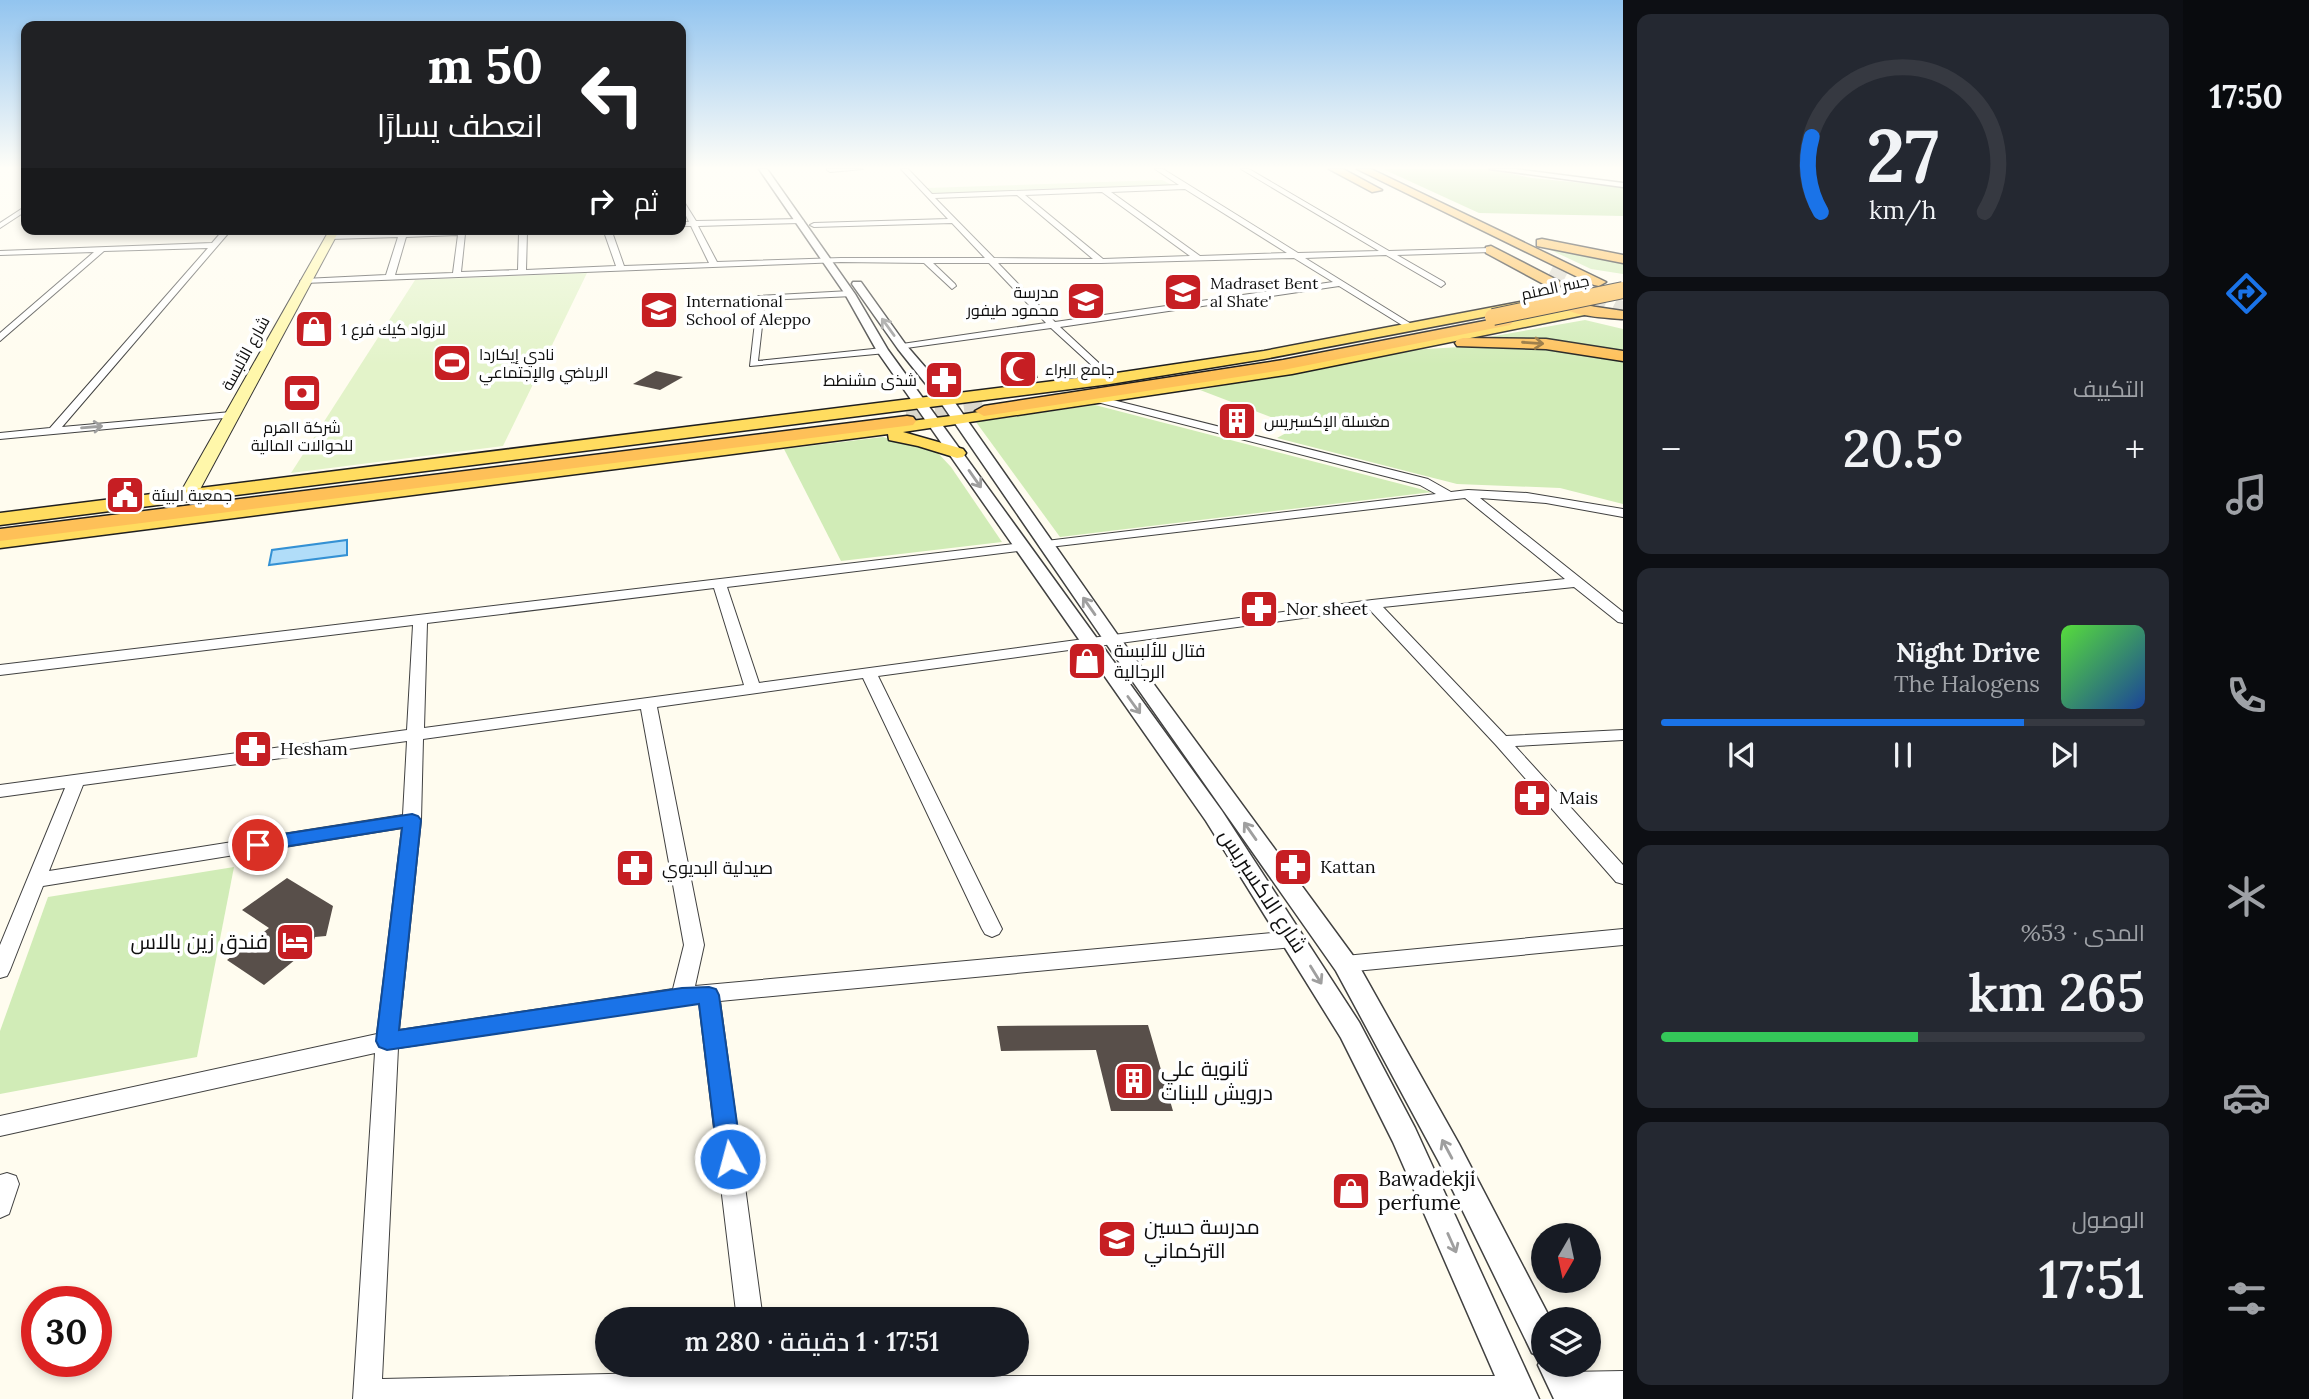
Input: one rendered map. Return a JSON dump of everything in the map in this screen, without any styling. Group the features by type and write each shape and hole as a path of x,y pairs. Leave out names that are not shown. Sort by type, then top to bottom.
{"highway":[{"path":"1467,234 1555,282"},
{"path":"1475,234 1555,282 1589,310 1620,317"},
{"path":"1499,234 1599,282 1622,288"},
{"path":"1507,234 1572,251 1623,259"},
{"path":"1468,238 1555,282 1599,282"},
{"name":"جسر الصنم","path":"964,415 1278,362 1499,319 1622,288"},
{"path":"1416,346 1526,342 1623,356"},
{"path":"0,526 906,418"},
{"path":"0,535 906,418"}],"main road":[{"name":"شارع الألبسة","path":"188,495 332,235"},
{"path":"0,542 834,436 964,415 1097,399 1278,362 1410,327 1555,282"},
{"path":"0,519 1110,379 1416,346 1589,310"},
{"path":"834,436 902,436 932,443 957,453"}],"street":[{"path":"698,234 714,265"},
{"path":"809,234 850,294 883,351 922,403 964,415"},
{"path":"821,234 902,347 946,400 964,415 1046,545 1100,640 1345,964 1449,1153 1531,1315"},
{"path":"965,234 1053,325 1110,379"},
{"path":"1068,234 1101,261"},
{"path":"1165,234 1198,258"},
{"path":"1260,234 1410,327"},
{"path":"1355,234 1441,284"},
{"path":"54,430 223,235"},
{"path":"390,278 402,235"},
{"path":"457,275 462,235"},
{"path":"522,272 523,235"},
{"path":"609,235 621,269"},
{"path":"0,253 214,245"},
{"path":"0,338 102,249"},
{"path":"304,281 827,260 847,268 926,260 1101,261 1491,250"},
{"path":"926,260 952,286"},
{"path":"902,347 1337,284"},
{"path":"850,294 761,298 753,364 883,351"},
{"path":"1097,399 1424,482 1448,496"},
{"path":"0,436 231,415"},
{"name":"شارع الاكسبريس","path":"964,415 957,453 1023,547 1100,640 1350,1030 1405,1137 1520,1394"},
{"path":"1046,545 1468,494 1511,494 1570,501 1623,513"},
{"path":"1468,494 1623,619"},
{"path":"0,670 1023,547"},
{"path":"0,791 1100,640 1372,604 1578,582"},
{"path":"719,583 752,688"},
{"path":"1372,604 1502,741 1623,877"},
{"path":"420,620 412,820 387,1041 368,1396 720,1377"},
{"path":"867,672 992,929"},
{"path":"648,702 694,944 682,996"},
{"path":"1502,741 1623,735"},
{"path":"0,970 76,781"},
{"path":"36,880 412,820"},
{"path":"1345,964 1623,937"},
{"path":"0,1126 387,1041 682,996 1293,939"},
{"path":"709,995 748,1307"},
{"path":"780,1377 930,1390 1520,1394"},
{"path":"1564,1383 1623,1385"}],"green space":[{"path":"1540,245 1623,260 1623,274 1591,269"},
{"name":"نادي إيكاردا الرياضي والإجتماعي","path":"587,273 503,446 291,473 415,280"},
{"path":"1585,320 1623,329 1623,353 1532,339 1489,337"},
{"path":"1510,344 1623,360 1623,504 1560,488 1457,484 1277,438 1297,427 1200,390 1410,350"},
{"path":"1095,405 1432,492 1060,537 976,422"},
{"path":"883,437 936,451 951,467 1002,542 841,561 784,449"},
{"path":"234,867 197,1057 0,1094 0,1031 48,897"}],"water":[{"path":"347,540 347,555 269,565 272,550"}],"building":[{"name":"جامع البراء","path":"999,361 1032,361 1038,378 1004,377"},
{"path":"656,371 683,377 660,390 633,384"},
{"path":"287,878 333,906 326,936 315,937 312,946 264,985 227,960 269,928 242,910"},
{"name":"ثانوية علي درويش للبنات","path":"1148,1025 1173,1111 1111,1111 1096,1050 1001,1051 997,1026"}],"tunnel":[{"path":"1550,272 1623,310"},
{"path":"907,421 984,411"}],"place":[{"name":"Madraset Bent al Shate'","path":"1183,292"},
{"name":"مدرسة محمود طيفور","path":"1086,301"},
{"name":"International School of Aleppo","path":"659,310"},
{"name":"لازواد كيك فرع 1","path":"314,329"},
{"name":"نادي إيكاردا الرياضي والإجتماعي","path":"452,363"},
{"name":"جامع البراء","path":"1018,369"},
{"name":"شذى مشنطط","path":"944,380"},
{"name":"شركة ااهرم للحوالات المالية","path":"302,393"},
{"name":"مغسلة الإكسبريس","path":"1237,421"},
{"name":"جمعية البيئة","path":"125,495"},
{"name":"Nor sheet","path":"1259,609"},
{"name":"فتال للألبسة الرجالية","path":"1087,661"},
{"name":"Hesham","path":"253,749"},
{"name":"Mais","path":"1532,798"},
{"name":"Kattan","path":"1293,867"},
{"name":"صيدلية البديوي","path":"635,868"},
{"name":"فندق زين بالاس","path":"295,942"},
{"name":"ثانوية علي درويش للبنات","path":"1134,1081"},
{"name":"Bawadekji perfume","path":"1351,1191"},
{"name":"مدرسة حسين التركماني","path":"1117,1239"}],"route":[{"path":"258,845 412,820 387,1041 682,996 709,995 730,1159"}]}
